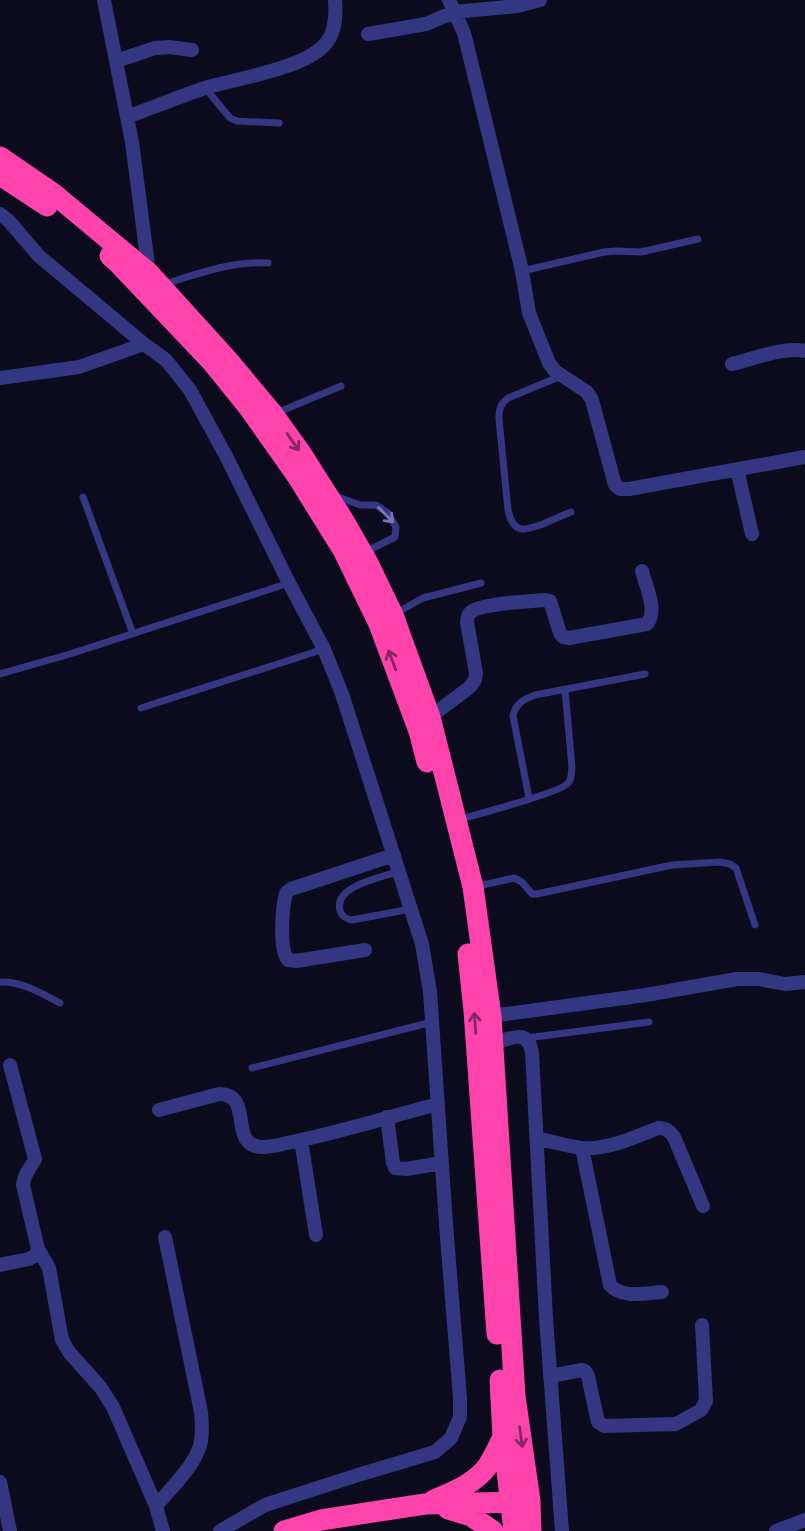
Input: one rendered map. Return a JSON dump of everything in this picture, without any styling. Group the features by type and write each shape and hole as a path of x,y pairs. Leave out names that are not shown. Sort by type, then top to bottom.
{"highway":[{"path":"0,158 54,194 155,279 185,311 273,414 326,493 366,560 393,615 430,717 457,820 473,887 491,1016 515,1396 519,1493 513,1531"},
{"path":"0,175 60,215 119,264 212,362 249,408 297,477 343,550 379,624 419,731 445,824 461,899 474,1011 503,1437 531,1531"},
{"path":"425,1504 470,1483 487,1466 503,1437"},
{"path":"284,1531 321,1520 519,1493"},
{"path":"425,1504 471,1516 493,1531"}],"street":[{"path":"104,0 155,279"},
{"path":"127,117 206,88 279,69 314,53 328,41 334,28 335,0"},
{"path":"368,34 426,24 452,6 518,6 540,0"},
{"path":"452,6 464,33 522,271 531,321 549,363 592,400 615,485 620,489 629,489 805,457"},
{"path":"116,61 155,48 192,50"},
{"path":"0,214 39,256 166,360 190,390 324,649 342,694 400,872 428,973 460,1418 451,1438 435,1452 265,1505 220,1531"},
{"path":"0,378 79,366 144,344"},
{"path":"732,364 788,350 805,351"},
{"path":"737,469 752,534"},
{"path":"430,717 470,687 475,680 467,622 468,615 473,610 505,604 550,601 560,633 569,638 648,624 652,610 642,572"},
{"path":"365,950 288,960 283,949 286,893 394,855"},
{"path":"491,1016 602,1002 737,979 759,979 785,984 805,982"},
{"path":"492,1044 518,1036 526,1038 533,1053 562,1531"},
{"path":"10,1065 35,1159 24,1177 23,1185 38,1249 49,1269 62,1340 113,1407 156,1506 163,1531"},
{"path":"159,1110 226,1094 233,1097 237,1103 249,1143 256,1147 265,1147 438,1104"},
{"path":"387,1117 396,1168 442,1163"},
{"path":"537,1138 582,1148 605,1146 659,1128 669,1130 703,1206"},
{"path":"301,1140 316,1236"},
{"path":"582,1148 610,1285 616,1291 625,1293 662,1292"},
{"path":"156,1506 195,1456 202,1431 201,1412 165,1237"},
{"path":"0,1265 29,1259 36,1255 38,1249"},
{"path":"551,1376 585,1371 598,1422 604,1426 676,1424 705,1405 702,1325"},
{"path":"0,1482 10,1531"},
{"path":"776,1531 805,1520"}],"lane":[{"path":"206,88 230,118 237,121 279,123"},
{"path":"522,271 604,252 641,252 698,239"},
{"path":"155,279 250,262 268,263"},
{"path":"562,376 502,402 499,419 508,510 514,526 520,530 528,530 570,512"},
{"path":"273,414 341,386"},
{"path":"326,493 360,505 376,505 388,513 396,527 395,537 373,548 366,560"},
{"path":"83,497 133,634"},
{"path":"0,674 289,583"},
{"path":"393,615 424,598 481,583"},
{"path":"141,708 324,649"},
{"path":"529,799 513,724 514,709 520,702 565,689 645,674"},
{"path":"457,820 566,786 572,768 565,689"},
{"path":"473,887 514,878 522,882 532,894 537,894 672,865 720,862 730,864 740,876 755,925"},
{"path":"400,872 351,888 343,893 339,902 340,909 342,915 352,920 411,909"},
{"path":"0,982 23,985 60,1003"},
{"path":"252,1068 432,1022"},
{"path":"526,1038 649,1022"}]}
